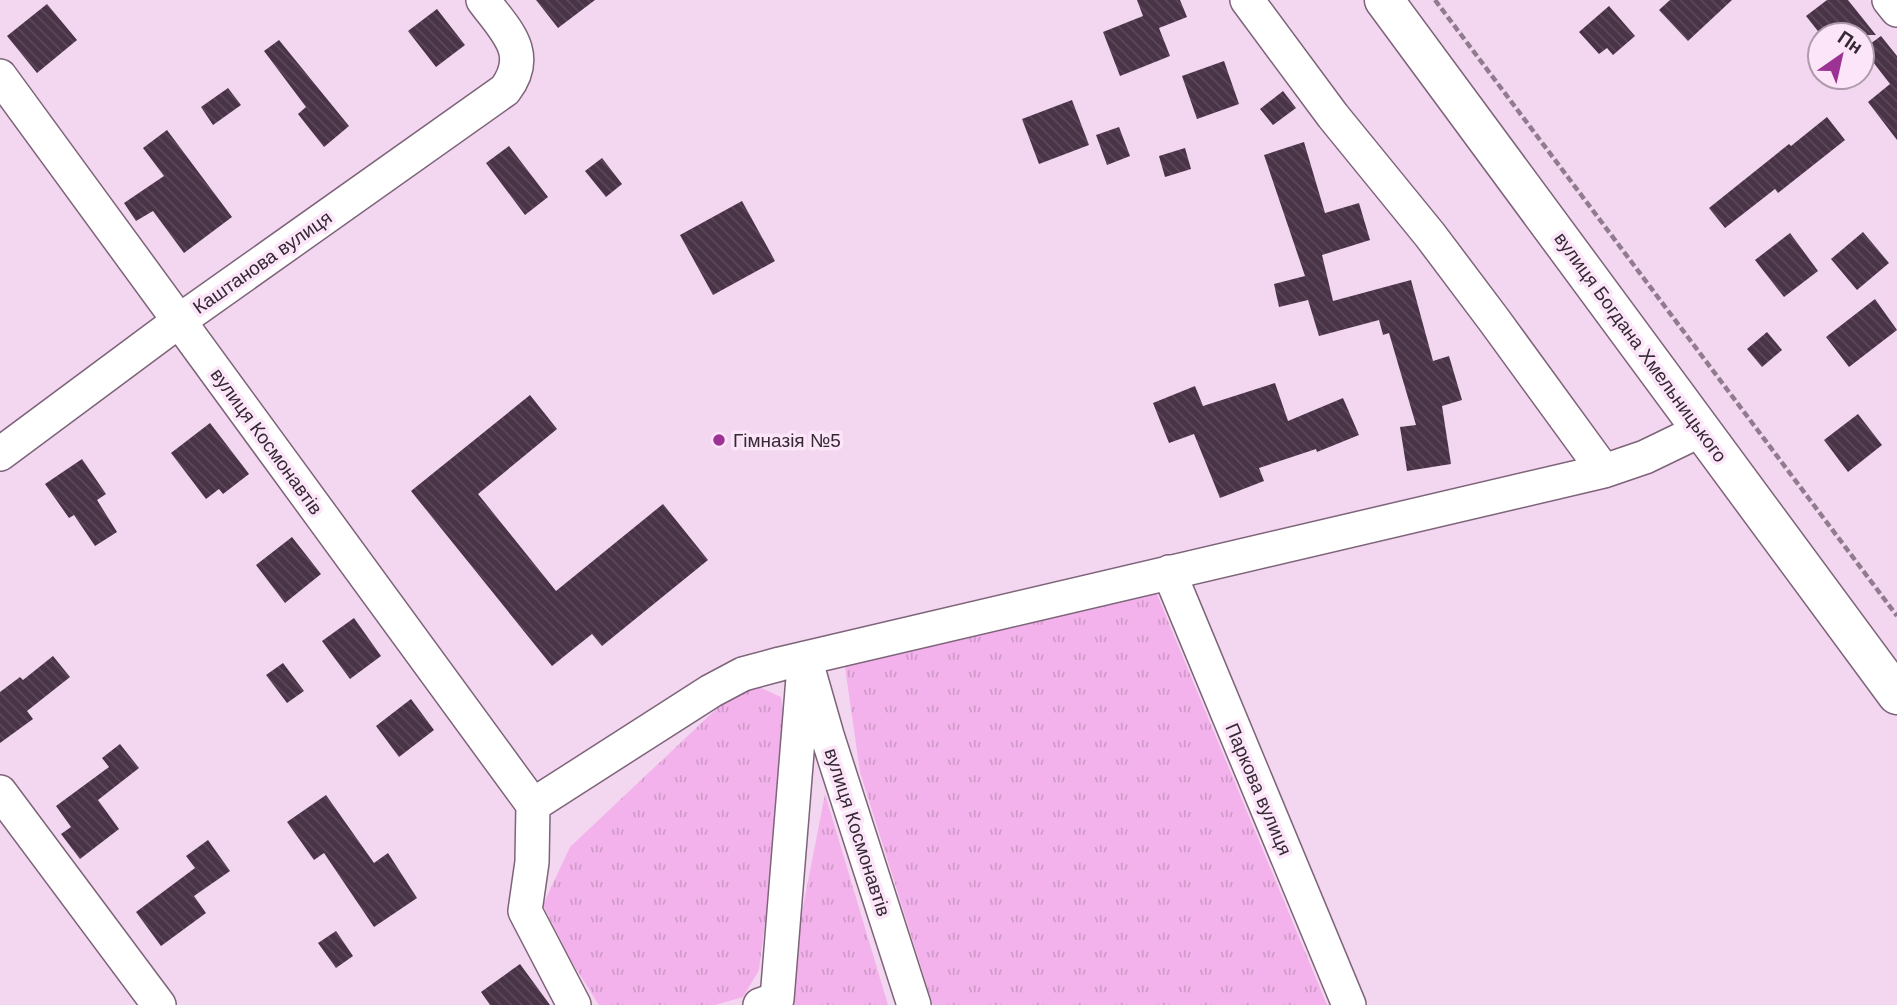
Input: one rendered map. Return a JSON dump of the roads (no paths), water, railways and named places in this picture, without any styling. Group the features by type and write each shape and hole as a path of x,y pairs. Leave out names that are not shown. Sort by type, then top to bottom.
{"main road":[{"name":"вулиця Богдана Хмельницького","path":"1384,0 1897,695"}],"street":[{"name":"Каштанова вулиця","path":"0,454 179,321 506,90 518,66 517,53 513,40 483,0"},
{"path":"1247,0 1333,116 1430,235 1604,471"},
{"path":"1889,0 1897,10"},
{"name":"вулиця Космонавтів","path":"0,76 533,805"},
{"path":"574,1005 526,911 532,862 533,805 711,691 743,674 1604,471 1645,457 1701,429"},
{"name":"Паркова вулиця","path":"1169,572 1349,1005"},
{"path":"760,1005 777,999 805,658"},
{"name":"вулиця Космонавтів","path":"805,658 831,748 914,1005"},
{"path":"0,792 159,1005"}],"place":[{"name":"Гімназія №5","path":"719,440"}]}
